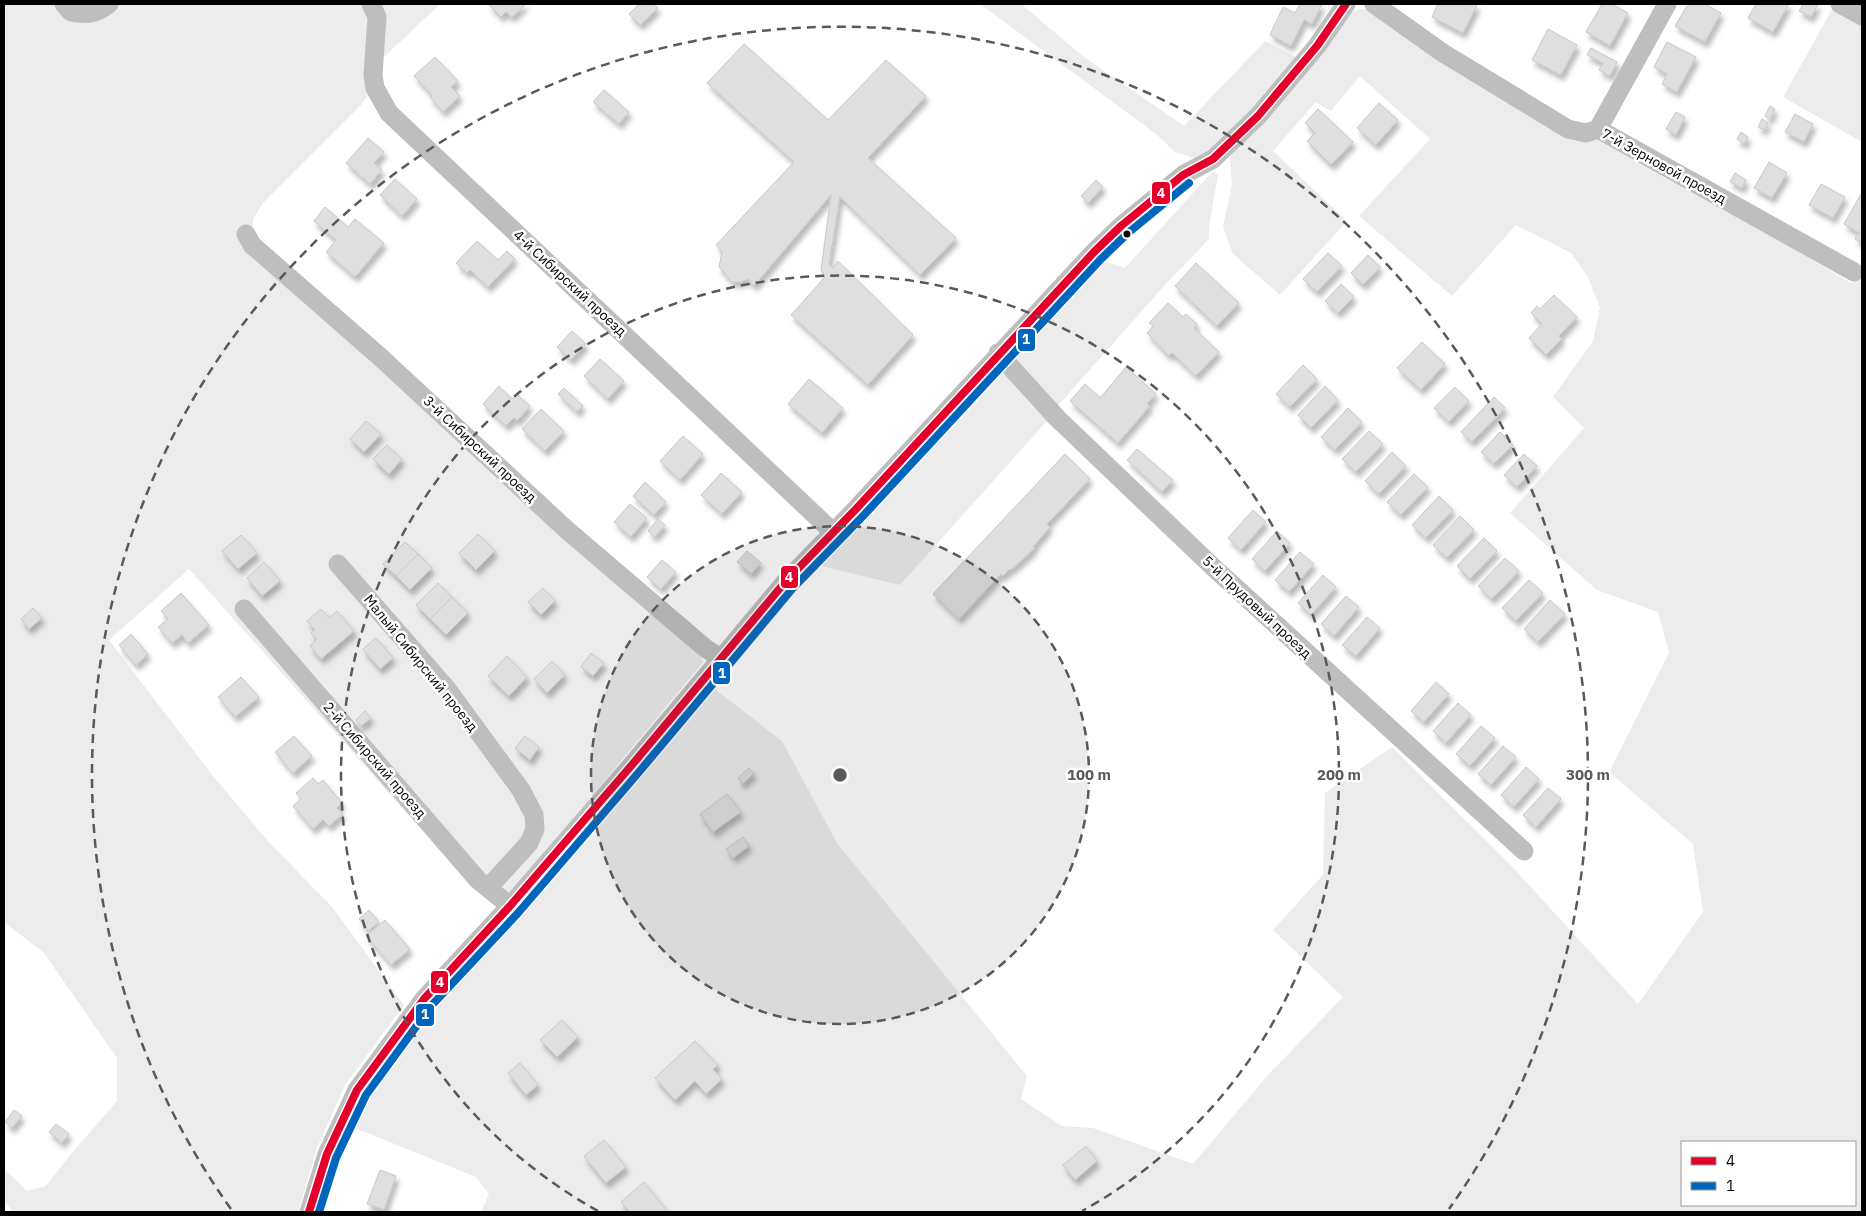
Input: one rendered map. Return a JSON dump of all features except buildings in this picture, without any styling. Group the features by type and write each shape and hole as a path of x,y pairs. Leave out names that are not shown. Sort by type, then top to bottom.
{"street":[{"path":"68,8 87,15 103,9 109,4"},
{"name":"4-й Сибирский проезд","path":"371,4 376,17 373,75 375,88 390,113 834,532"},
{"path":"309,1212 327,1154 357,1090 424,999 510,906 631,766 786,581 834,532 998,353 1094,252 1121,226 1183,175 1212,159 1258,116 1317,46 1346,4"},
{"name":"7-й Зерновой проезд","path":"1374,4 1443,52 1568,129 1586,133 1598,129 1854,272"},
{"path":"1598,129 1667,4"},
{"path":"1840,4 1862,16"},
{"name":"3-й Сибирский проезд","path":"246,234 252,246 379,356 568,531 704,647 720,658"},
{"name":"5-й Прудовый проезд","path":"998,353 1057,418 1213,568 1524,851"},
{"name":"Малый Сибирский проезд","path":"338,564 447,689 521,790 534,815 534,829 529,843 488,888"},
{"name":"2-й Сибирский проезд","path":"244,609 478,880 510,906"}],"shaded area":[{"path":"4,4 361,4 369,20 370,92 361,105 263,203 253,219 253,234 387,350 574,526 700,653 703,662 513,891 486,897 472,886 189,569 109,640 213,776 267,840 332,907 404,1005 345,1085 317,1148 298,1212 13,1212 4,1201 4,1169 27,1191 46,1186 117,1101 117,1058 44,953 4,922"},
{"path":"379,4 440,4 381,60"},
{"path":"980,4 1021,4 1084,57 1184,126 1265,41 1298,58 1253,113 1200,160 1175,152 1156,134"},
{"path":"1834,6 1862,23 1862,142 1783,97"},
{"path":"1362,9 1373,10 1673,179 1851,283 1862,280 1862,1212 481,1212 489,1194 476,1177 355,1128 377,1087 423,1024 644,769 712,687 782,741 837,843 1027,1076 1021,1099 1062,1126 1093,1128 1193,1164 1268,1075 1343,997 1273,930 1323,875 1325,793 1392,747 1517,872 1638,1004 1703,912 1693,844 1609,772 1669,653 1658,612 1597,590 1510,513 1584,428 1553,397 1593,341 1600,308 1588,277 1571,253 1516,225 1452,296 1359,216 1430,139 1360,76 1331,111 1316,102 1273,151 1347,221 1280,295 1233,254 1223,227 1232,185 1231,154 1325,50 1353,11"},
{"path":"1214,172 1218,175 1209,226 1209,239 1164,286 1055,409 1047,421 900,585 817,565 1100,260 1125,268 1210,174"}],"transit line":[{"name":"4","path":"309,1212 327,1154 357,1090 424,999 510,906 631,766 786,581 856,509 1094,252 1121,226 1183,175 1213,159 1258,116 1317,46 1346,4"},
{"name":"1","path":"319,1212 336,1158 366,1095 432,1005 518,913 793,588 863,516 1101,259 1128,233 1189,183"}]}
